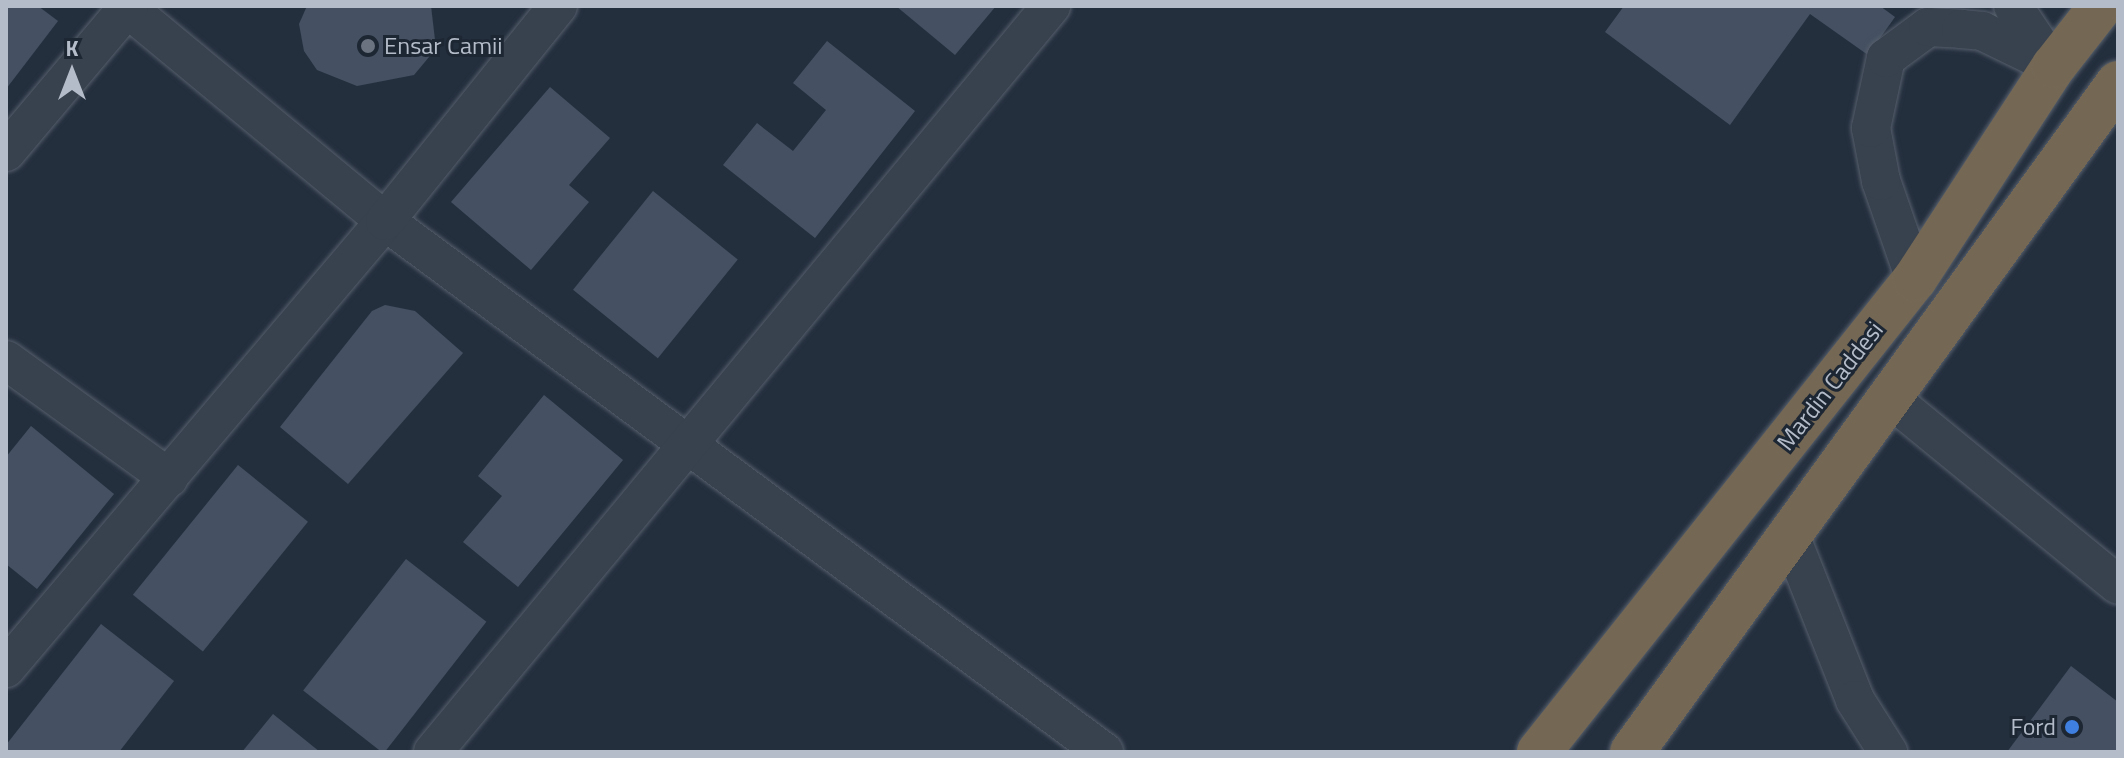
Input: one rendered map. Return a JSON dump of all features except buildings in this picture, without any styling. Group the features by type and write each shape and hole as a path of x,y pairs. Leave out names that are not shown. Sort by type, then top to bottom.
{"highway":[{"name":"Mardin Caddesi","path":"1539,752 1915,279 2054,66 2101,6"},
{"path":"1632,752 1791,538 2118,83"}],"street":[{"path":"433,752 1051,6"},
{"path":"2013,6 2054,66"},
{"path":"6,152 127,7 385,221 1104,752"},
{"path":"6,668 385,221 548,10"},
{"path":"1915,279 1881,181 1871,128 1886,58 1928,27 1948,18 2054,66"},
{"path":"6,360 169,478"},
{"path":"1891,399 2118,585"},
{"path":"1791,538 1855,700 1888,752"}],"place":[{"name":"Ensar Camii","path":"368,46"},
{"name":"Ford","path":"2072,727"}]}
